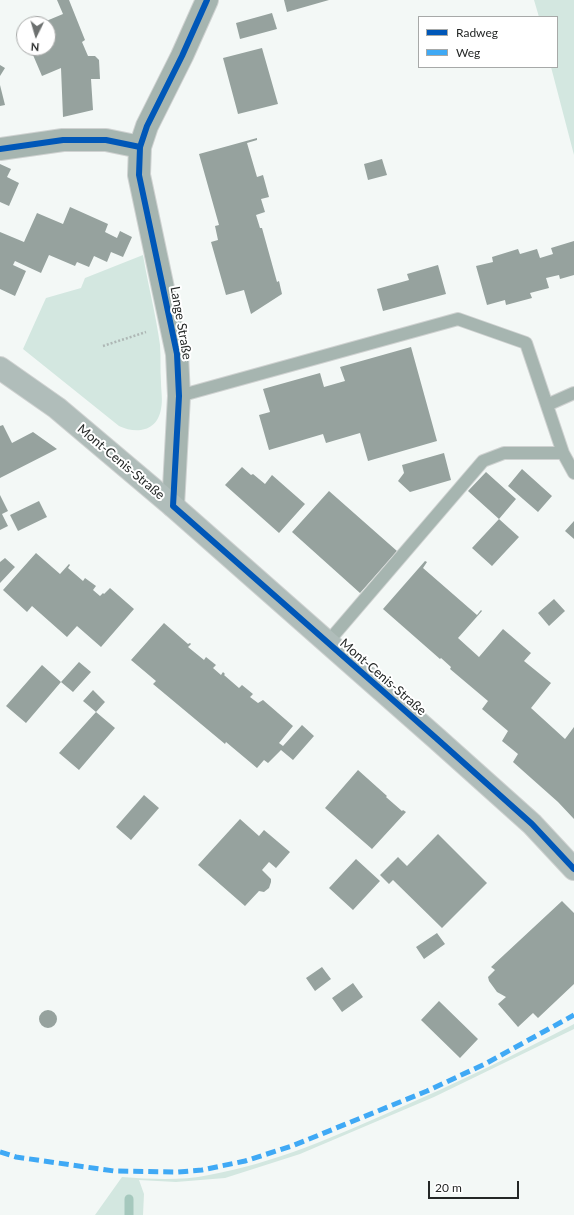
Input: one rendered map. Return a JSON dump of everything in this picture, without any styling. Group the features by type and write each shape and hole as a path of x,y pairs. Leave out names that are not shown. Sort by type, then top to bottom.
{"main road":[{"name":"Mont-Cenis-Straße","path":"0,368 57,408 173,506 532,824 574,869"}],"street":[{"name":"Lange Straße","path":"173,506 179,396 177,354 139,175 140,147 147,126 182,56 207,0"},
{"path":"0,149 63,140 106,140 140,147"}],"lane":[{"path":"179,396 458,319 526,343 563,453 574,473"},
{"path":"547,405 574,393"},
{"path":"327,643 483,460 504,453 563,453"}],"path":[{"path":"103,346 171,323"}],"shaded area":[{"path":"534,0 574,0 574,155 551,68 558,68 558,16 539,16"},
{"path":"143,255 160,345 162,403 159,417 150,427 132,430 119,426 23,349 46,298 81,288 85,278"},
{"path":"574,1024 574,1029 434,1097 300,1154 225,1178 176,1182 139,1180 144,1194 143,1215 95,1215 122,1177 165,1179 198,1177 234,1170 305,1148 419,1099 486,1068"}],"building":[{"path":"57,0 69,0 85,40 82,42 88,56 95,56 99,60 100,79 91,79 93,110 63,117 61,68 42,76 33,56 56,56 56,17 63,14"},
{"path":"284,0 329,0 287,12"},
{"path":"272,13 277,29 240,39 236,23"},
{"path":"262,48 278,104 238,114 223,58"},
{"path":"0,65 5,68 0,76"},
{"path":"0,85 5,105 0,106"},
{"path":"257,138 257,140 247,143 257,177 263,175 269,197 261,199 265,212 256,215 260,228 262,228 277,282 279,281 282,294 251,314 244,290 226,295 211,242 218,240 215,226 219,225 199,154"},
{"path":"382,159 387,175 368,180 364,164"},
{"path":"0,164 11,169 7,177 19,183 9,206 0,202"},
{"path":"70,207 108,224 105,232 117,238 120,231 132,237 123,257 111,252 107,262 94,256 89,267 77,262 75,266 49,255 41,273 15,261 13,265 26,271 15,296 0,289 0,232 24,242 37,213 63,224"},
{"path":"574,241 574,275 560,279 559,275 546,278 549,288 530,293 532,298 506,305 505,300 487,305 476,266 493,262 492,257 518,249 520,254 537,249 540,258 553,254 551,248"},
{"path":"438,265 446,294 383,311 377,289 409,280 407,274"},
{"path":"411,347 437,441 368,461 360,433 326,443 323,434 269,450 259,415 270,412 263,389 320,373 324,387 345,381 340,367"},
{"path":"3,425 12,443 33,432 57,449 0,478 0,426"},
{"path":"444,453 451,480 410,492 398,481 404,473 402,465"},
{"path":"242,467 265,484 272,475 305,504 279,533 225,485"},
{"path":"522,469 552,496 538,512 508,486"},
{"path":"486,472 516,499 499,519 468,491"},
{"path":"329,491 397,551 360,593 292,532"},
{"path":"0,495 8,511 2,514 8,526 0,530"},
{"path":"39,501 47,517 18,531 10,515"},
{"path":"499,519 519,537 492,566 472,548"},
{"path":"574,521 574,539 565,531"},
{"path":"36,553 60,574 69,564 70,565 68,568 83,581 85,578 96,586 93,590 100,596 110,588 134,609 101,647 77,626 67,637 32,606 27,612 3,590"},
{"path":"5,558 15,567 0,583 0,562"},
{"path":"425,561 427,562 423,568 477,615 481,610 482,611 458,638 479,657 503,629 531,653 524,661 551,683 531,708 565,739 574,727 574,819 558,802 513,762 518,754 502,741 508,731 482,709 488,701 450,669 451,667 441,658 440,659 383,609"},
{"path":"554,599 565,611 549,626 538,613"},
{"path":"164,623 188,644 190,643 191,644 188,647 204,660 206,657 216,665 213,668 221,675 223,672 225,674 224,675 239,688 242,685 253,694 250,697 258,703 263,700 293,726 279,743 283,746 302,725 314,736 293,760 281,750 268,763 264,760 257,768 226,742 225,744 153,684 156,681 131,660"},
{"path":"79,662 91,672 73,692 61,682"},
{"path":"42,665 61,682 26,723 6,706"},
{"path":"93,690 105,702 96,712 83,701"},
{"path":"96,712 115,728 79,770 59,753"},
{"path":"358,770 402,811 403,810 406,812 372,849 325,808"},
{"path":"144,795 159,808 131,840 116,827"},
{"path":"240,819 259,836 264,830 290,852 276,868 269,862 262,870 271,879 269,888 264,892 259,891 245,906 198,865"},
{"path":"438,834 487,883 442,928 393,880 389,884 380,875 398,857 407,866"},
{"path":"356,859 380,881 353,910 329,888"},
{"path":"562,901 574,913 574,984 538,1018 533,1013 518,1027 498,1004 506,997 497,992 489,981 488,977 495,970 491,967"},
{"path":"437,933 445,944 424,959 416,947"},
{"path":"322,967 331,979 315,991 306,978"},
{"path":"353,983 363,997 342,1012 332,998"},
{"path":"439,1001 478,1039 460,1058 421,1020"},
{"path":"44,1010 52,1010 57,1015 55,1026 52,1028 44,1028 39,1023 39,1015"}],"waterway":[{"path":"129,1199 129,1215"}],"marked path":[{"path":"0,1152 16,1157 114,1171 178,1172 202,1170 245,1161 292,1146 427,1091 485,1064 574,1015"}],"cycle path":[{"path":"207,0 182,56 147,126 140,147 139,175 177,354 179,396 173,506 532,824 574,869"},
{"path":"0,149 63,140 106,140 140,147"}]}
